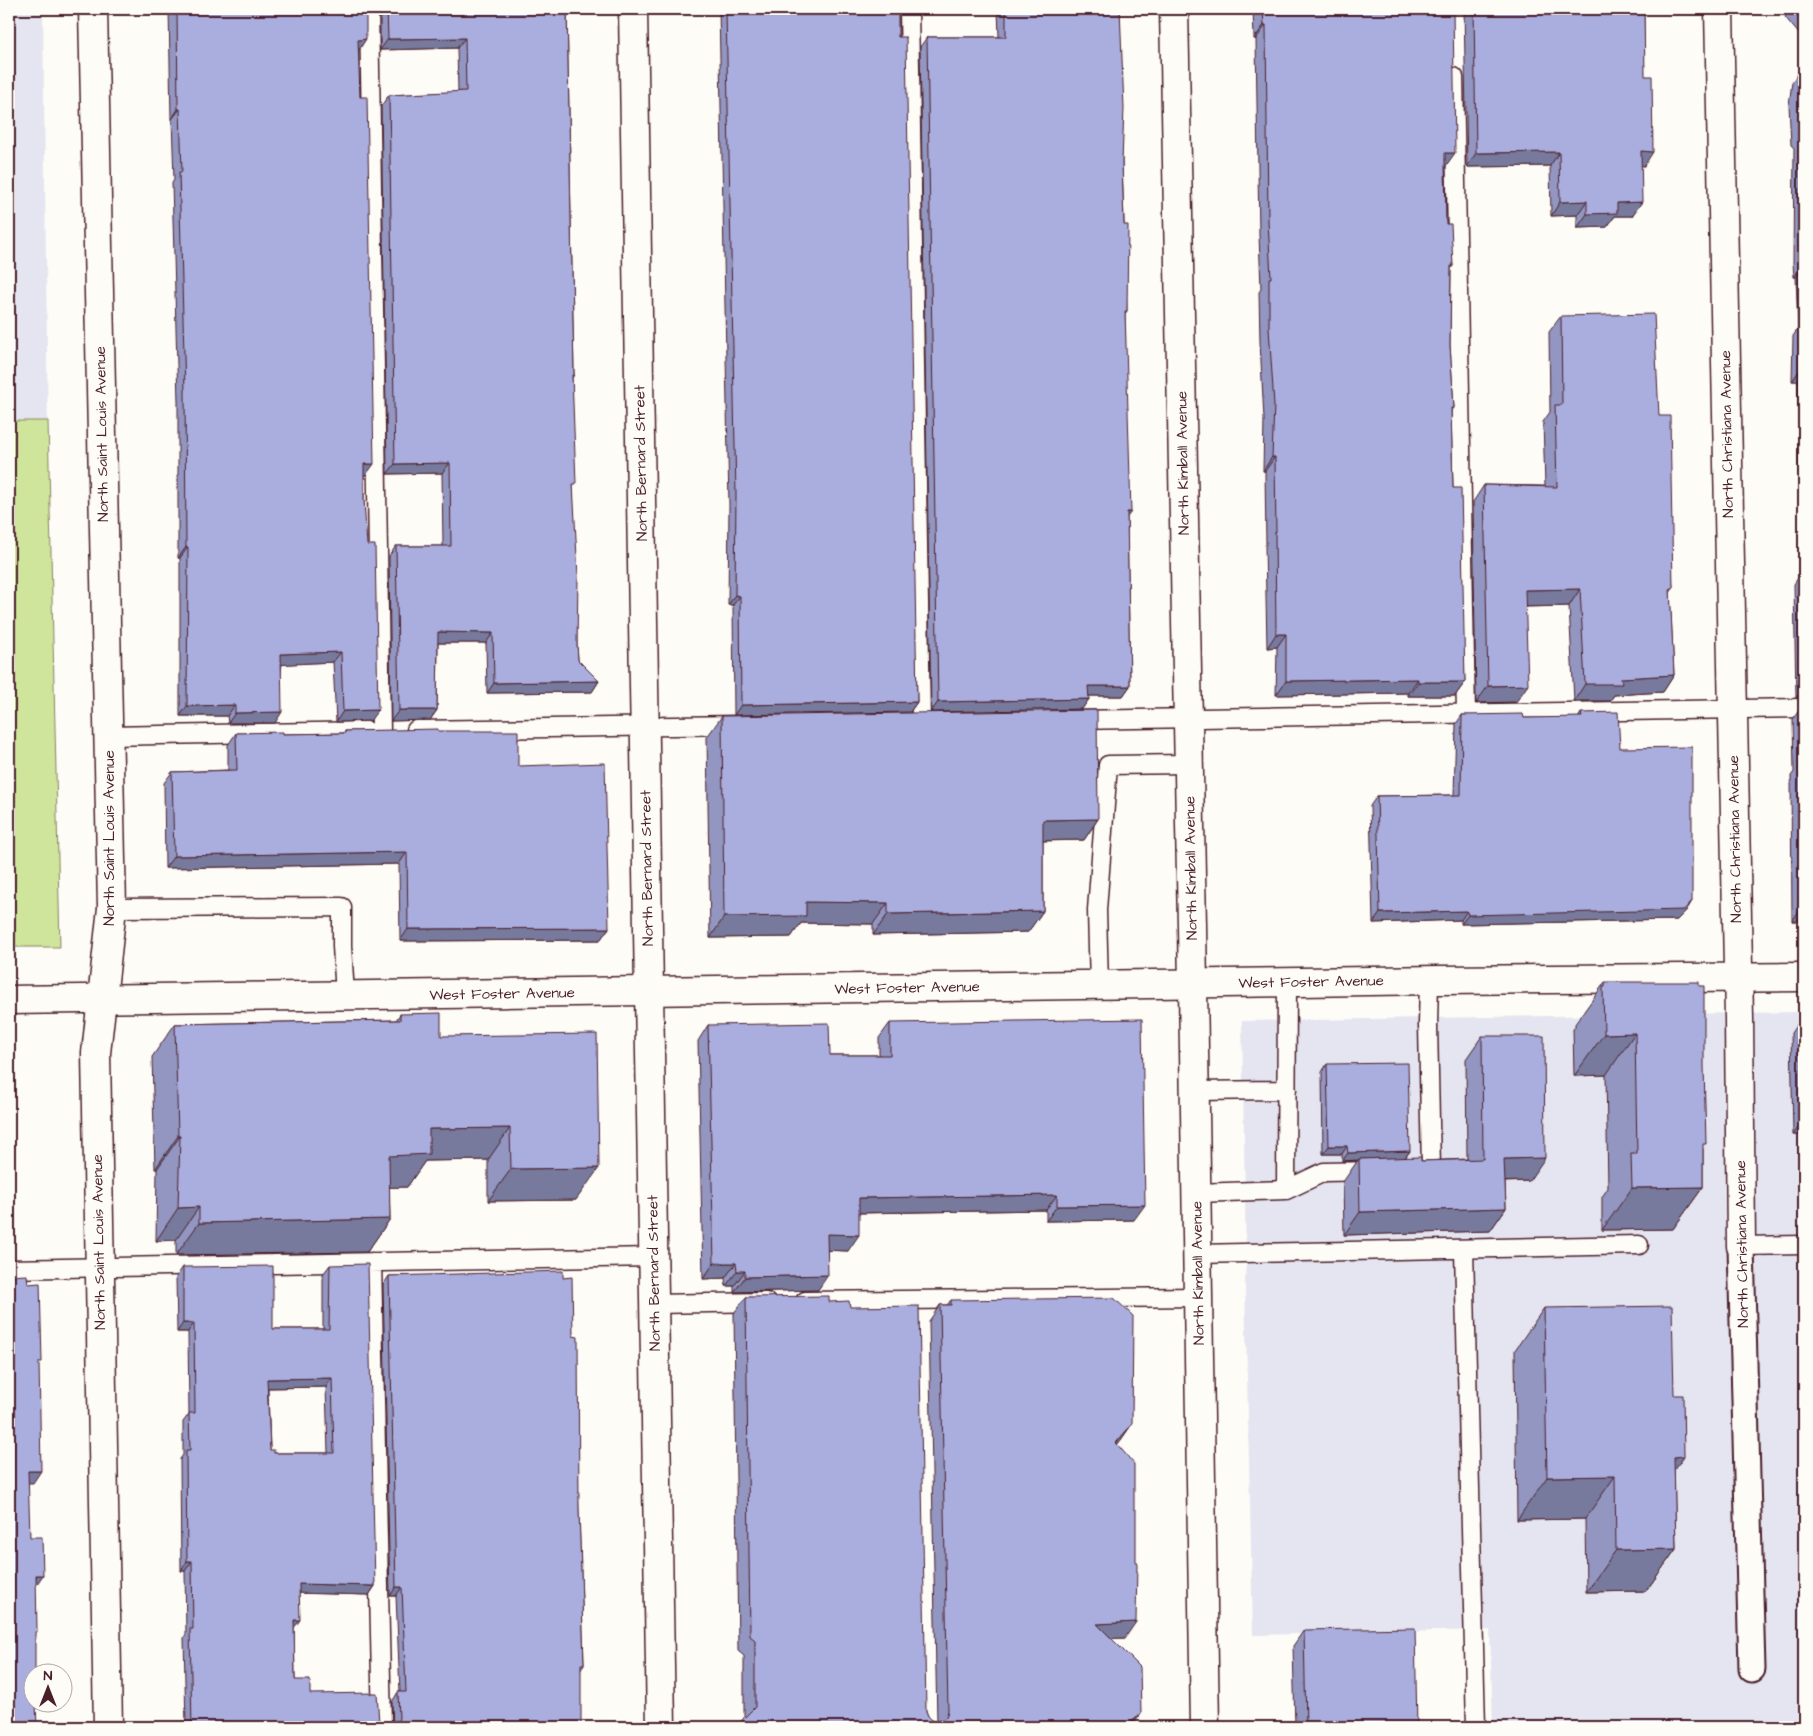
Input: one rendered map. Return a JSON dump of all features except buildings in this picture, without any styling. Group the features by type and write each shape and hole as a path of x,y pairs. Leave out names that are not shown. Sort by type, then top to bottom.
{"street":[{"name":"North Saint Louis Avenue","path":"93,9 112,908 96,1053 108,1727"},
{"name":"North Bernard Street","path":"633,9 661,1727"},
{"name":"North Kimball Avenue","path":"1174,9 1205,1727"},
{"name":"North Christiana Avenue","path":"1719,9 1738,978 1741,1246 1752,1669"},
{"name":"West Foster Avenue","path":"9,1000 1804,977"}],"lane":[{"path":"370,9 381,731"},
{"path":"909,9 921,722"},
{"path":"1454,58 1466,714"},
{"path":"1061,720 1804,708"},
{"path":"902,723 941,722"},
{"path":"108,736 756,725"},
{"path":"1099,986 1097,910 1108,766 1189,764"},
{"path":"112,908 342,907 345,996"},
{"path":"1196,1193 1286,1190 1324,1172 1432,1169 1428,1025 1429,981"},
{"path":"1286,1190 1287,983"},
{"path":"1195,1092 1287,1090"},
{"path":"1197,1254 1639,1245"},
{"path":"1741,1246 1804,1245"},
{"path":"1464,1250 1476,1727"},
{"path":"9,1269 654,1257"},
{"path":"372,1262 382,1727"},
{"path":"654,1304 918,1299 1198,1297"},
{"path":"918,1299 918,1319"}],"shaded area":[{"path":"9,9 43,9 48,437 60,947 9,948"},
{"path":"1804,1012 1804,1727 1493,1727 1490,1630 1253,1635 1245,1286 1242,1021"}],"green space":[{"path":"9,421 48,421 60,947 9,947"}]}
